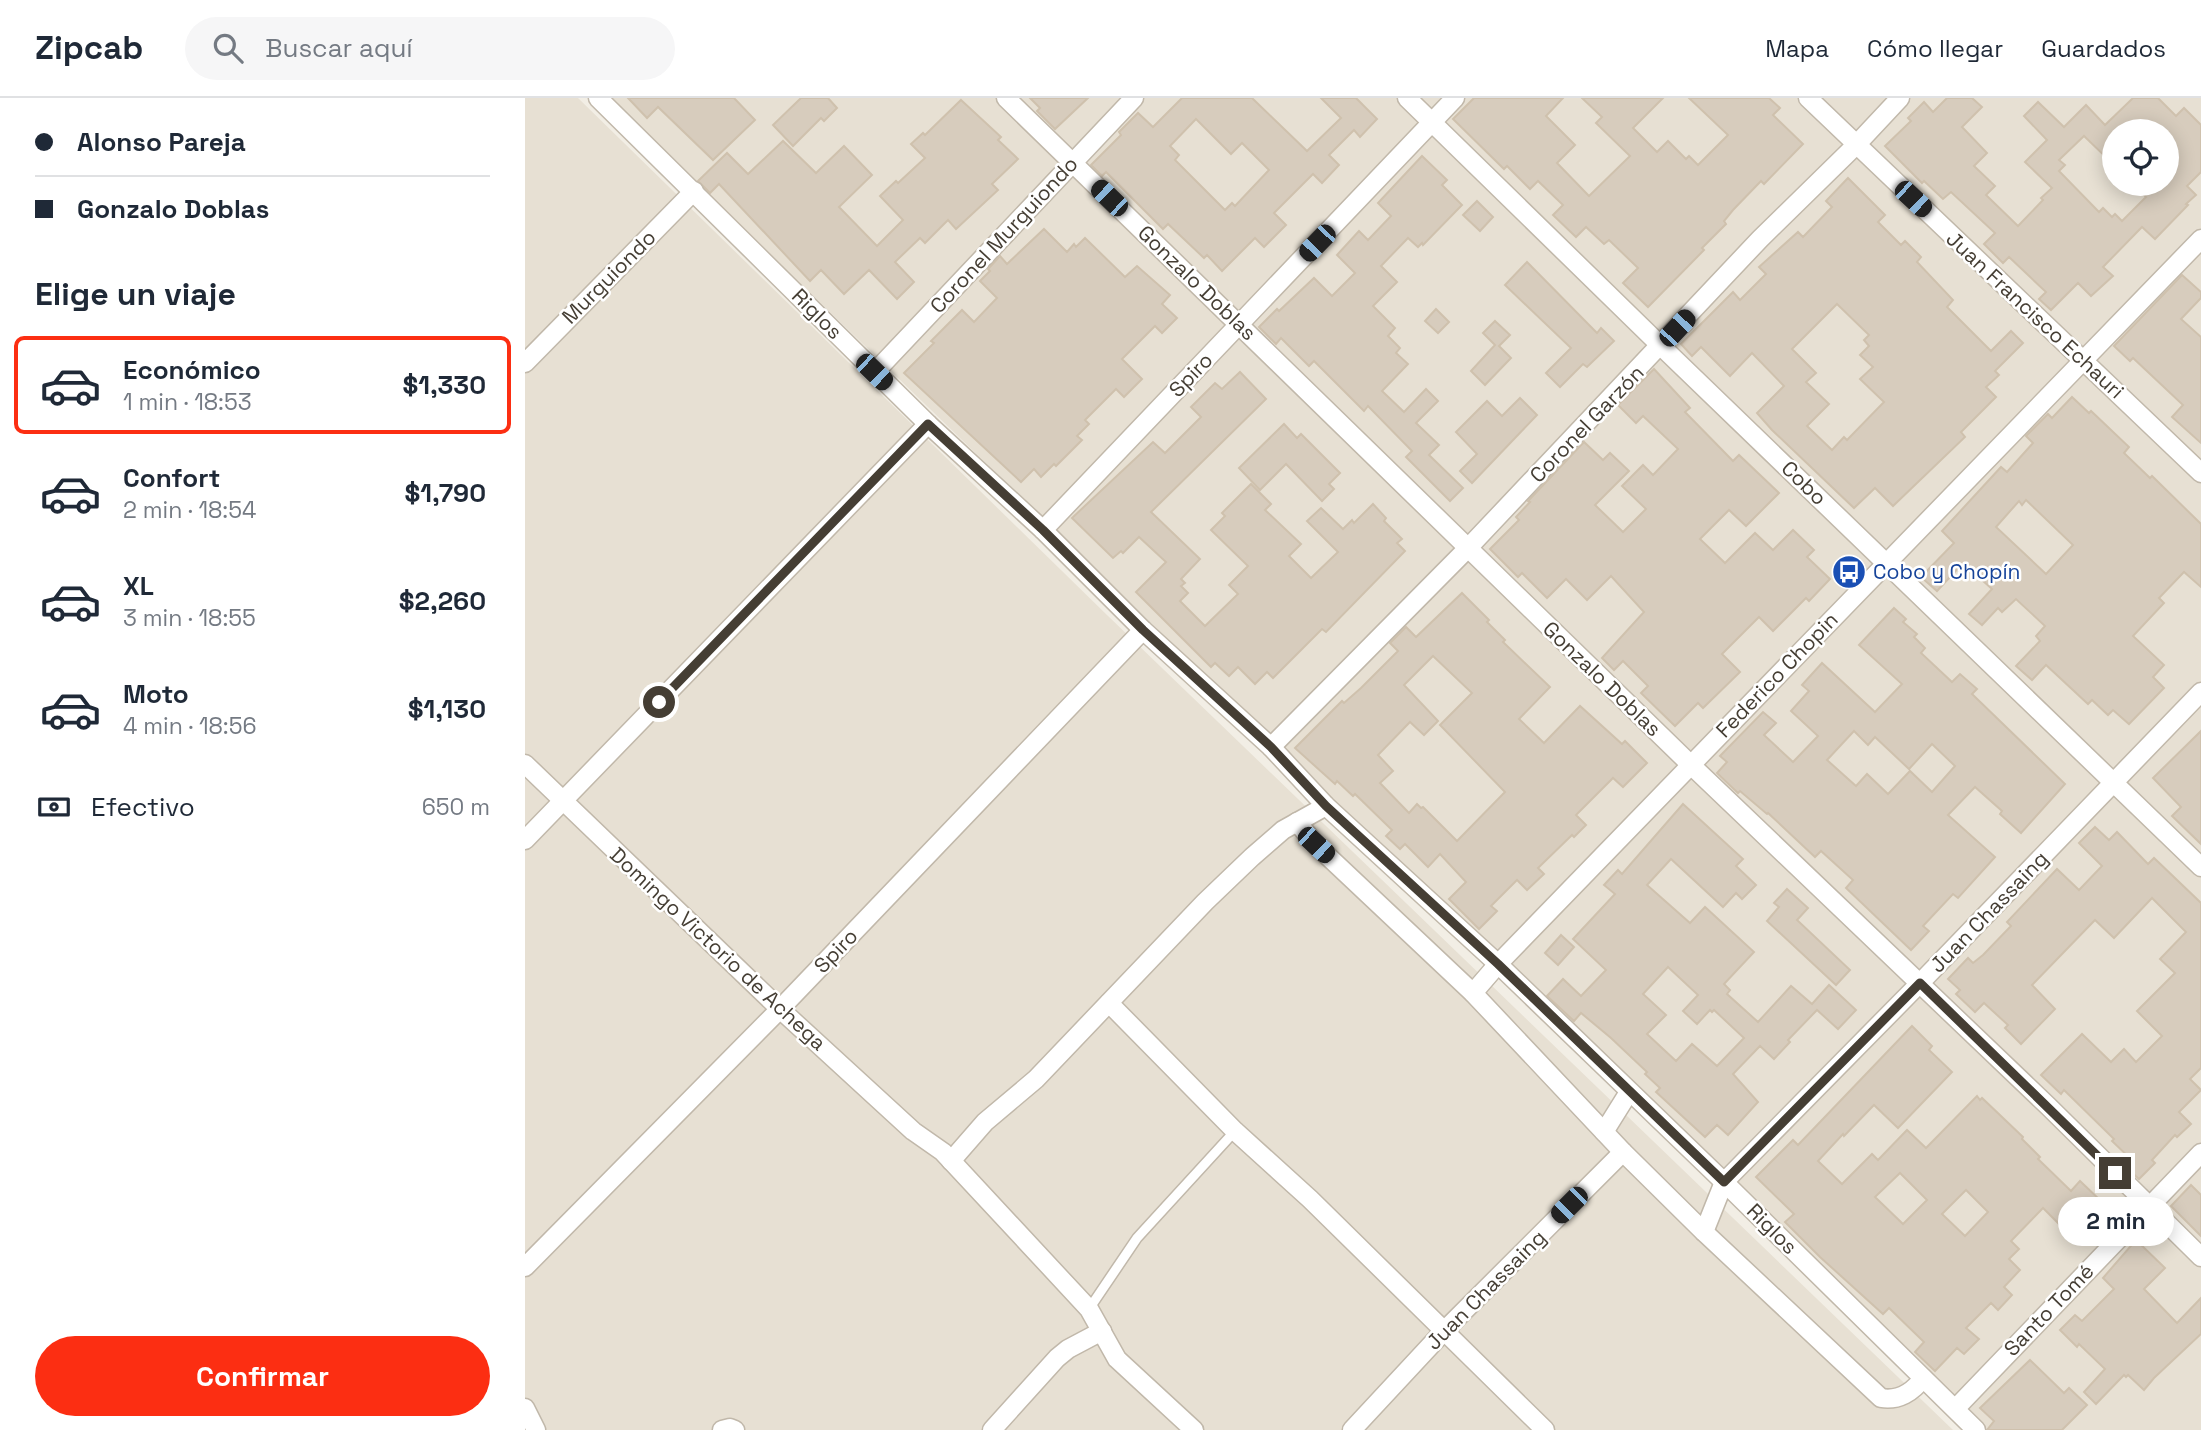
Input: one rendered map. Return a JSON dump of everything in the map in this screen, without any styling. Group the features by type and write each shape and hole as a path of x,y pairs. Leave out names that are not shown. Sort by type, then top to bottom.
{"street":[{"name":"Riglos","path":"598,98 874,372 1043,530 1143,630 1271,747 1326,806 1498,964 1976,1430"},
{"name":"Gonzalo Doblas","path":"1006,98 2201,1257"},
{"name":"Coronel Murguiondo","path":"874,372 1134,98"},
{"name":"Cobo","path":"1408,98 2201,867"},
{"name":"Spiro","path":"1043,530 1455,98"},
{"name":"Juan Francisco Echauri","path":"1808,98 2201,473"},
{"name":"Coronel Garzón","path":"1271,747 1468,548 1759,239 1856,145 1900,98"},
{"name":"Murguiondo","path":"525,363 694,191"},
{"name":"Federico Chopin","path":"1473,993 1886,562 2201,239"},
{"path":"525,840 928,424"},
{"name":"Spiro","path":"525,1267 780,1009 1143,630"},
{"name":"Juan Chassaing","path":"1704,1232 1724,1182 2201,692"},
{"name":"Domingo Victorio de Achega","path":"525,764 780,1009 913,1131 943,1152 1090,1309 1117,1359 1194,1430"},
{"path":"951,1161 985,1122 1036,1079 1243,866 1283,830 1326,806"},
{"path":"1297,822 1316,845 1473,993 1623,1152 1704,1232 1881,1398 1897,1398 1916,1388 1923,1378"},
{"path":"1109,1003 1234,1131 1310,1199 1545,1430"},
{"path":"1604,1132 1629,1092"},
{"name":"Juan Chassaing","path":"1352,1430 1444,1331 1623,1152"},
{"name":"Santo Tomé","path":"1956,1408 2201,1153"},
{"path":"992,1430 1057,1358 1102,1331"},
{"path":"525,1408 536,1430"},
{"path":"722,1430 735,1430"}],"lane":[{"path":"1090,1309 1137,1238 1234,1131"}],"shaded area":[{"path":"525,98 578,98 1107,615 1953,1430 525,1430"},
{"path":"609,98 2201,98 2201,1430 1984,1430"}],"building":[{"path":"628,98 734,98 755,120 713,160 658,107 647,118"},
{"path":"801,98 828,98 837,108 824,121 821,118 793,146 773,125"},
{"path":"1030,98 1088,98 1055,129 1037,111 1040,108"},
{"path":"1182,98 1252,98 1307,151 1341,118 1321,98 1356,98 1377,119 1360,137 1354,130 1329,155 1339,165 1322,183 1313,174 1274,213 1286,225 1264,247 1255,238 1222,271 1207,255 1204,258 1168,224 1163,229 1106,172 1102,176 1091,165 1121,135 1119,132 1138,113 1153,127","holes":["1196,119 1231,154 1242,143 1269,170 1235,206 1232,203 1225,210 1175,160 1179,155 1170,146"]},
{"path":"1474,98 1563,98 1546,116 1575,145 1557,163 1589,196 1630,156 1596,123 1602,117 1582,98 1663,98 1633,128 1657,152 1668,141 1686,159 1689,156 1698,165 1728,135 1689,98 1769,98 1780,108 1773,115 1803,144 1764,184 1761,181 1733,210 1724,221 1726,224 1702,248 1704,250 1648,307 1623,283 1638,268 1609,240 1604,244 1586,227 1576,237 1553,215 1563,205 1538,181 1530,189 1507,166 1504,169 1453,119"},
{"path":"1947,98 1972,98 1982,107 1962,127 1987,153 1974,166 1995,186 1986,195 2018,226 2052,188 2025,162 2047,140 2024,116 2038,102 2064,127 2086,105 2102,122 2102,153 2084,136 2059,160 2065,165 2059,171 2099,212 2103,208 2112,217 2115,214 2122,221 2145,196 2179,196 2179,119 2111,119 2133,98 2158,98 2176,116 2184,108 2201,125 2201,172 2187,186 2196,195 2155,239 2142,227 2103,267 2113,276 2091,296 2078,283 2051,310 2039,299 2046,292 2009,257 2003,263 1984,244 1995,233 1951,192 1943,199 1924,181 1922,183 1885,146 1911,121 1908,118 1924,102 1933,112"},
{"path":"961,100 1001,137 998,140 1018,159 992,184 998,190 956,229 948,220 925,243 920,238 895,262 914,282 897,299 869,270 844,294 821,270 810,281 719,184 710,193 698,181 727,153 748,174 783,141 816,173 844,146 872,175 839,207 877,246 903,220 880,196 925,158 911,144 923,133 925,135"},
{"path":"1422,156 1447,180 1442,185 1462,205 1423,245 1422,243 1418,247 1408,238 1381,266 1397,282 1373,306 1395,328 1388,336 1400,348 1396,353 1408,364 1382,391 1404,412 1426,389 1438,401 1416,423 1439,445 1429,455 1463,488 1450,501 1406,457 1412,451 1368,406 1364,411 1314,361 1309,366 1281,338 1276,344 1259,327 1314,278 1332,296 1355,273 1337,255 1359,231 1368,240 1391,216 1378,203"},
{"path":"1848,178 1885,215 1878,222 1901,245 1905,241 1921,257 1917,262 1953,300 1947,307 1991,351 2011,331 2023,343 1995,371 1999,375 1986,387 1996,397 1961,432 1965,437 1893,506 1875,488 1854,508 1772,430 1757,413 1784,386 1752,353 1730,376 1701,347 1692,356 1681,344 1733,292 1740,300 1766,274 1759,267 1798,232 1803,237 1832,207 1826,201","holes":["1837,304 1869,335 1864,340 1869,346 1860,355 1873,367 1860,379 1884,402 1847,440 1844,437 1832,450 1807,426 1829,404 1806,382 1816,373 1792,349"]},
{"path":"1477,201 1493,217 1480,231 1463,215"},
{"path":"1044,229 1067,252 1085,238 1125,277 1137,266 1170,295 1162,304 1177,318 1162,333 1155,326 1122,359 1142,379 1124,397 1116,389 1085,420 1089,424 1077,436 1082,440 1056,466 1054,464 1041,477 1034,469 1021,482 904,373 962,310 974,322 997,298 980,281 990,271 988,269 1000,256 1007,264"},
{"path":"1527,262 1597,333 1601,328 1614,341 1587,367 1583,364 1560,387 1546,373 1571,348 1505,285"},
{"path":"2182,275 2201,292 2201,298 2181,319 2201,337 2201,443 2172,417 2183,405 2133,358 2130,361 2114,346"},
{"path":"1436,309 1449,322 1438,333 1425,321"},
{"path":"1495,321 1510,335 1499,346 1511,358 1485,385 1471,371 1495,345 1483,333"},
{"path":"1654,369 1690,408 1685,412 1733,461 1739,455 1779,493 1746,526 1729,510 1700,539 1725,563 1755,533 1773,550 1793,530 1814,550 1807,557 1830,579 1809,601 1806,598 1773,631 1759,617 1722,654 1740,672 1703,708 1698,703 1675,726 1641,693 1648,686 1623,661 1614,670 1602,658 1644,612 1611,576 1587,600 1566,579 1547,598 1522,573 1518,577 1490,549 1519,520 1516,517 1530,502 1528,501 1584,442 1603,460 1610,453 1629,471 1595,505 1623,532 1646,509 1622,486 1643,465 1653,475 1678,449 1643,416 1636,423 1618,405"},
{"path":"1240,372 1266,399 1151,512 1200,559 1181,579 1185,583 1181,586 1188,593 1180,601 1205,626 1238,594 1229,585 1248,566 1211,530 1225,516 1222,513 1251,484 1271,504 1265,510 1301,544 1289,556 1311,578 1338,552 1307,521 1321,508 1343,529 1352,520 1354,523 1373,504 1386,518 1384,521 1402,539 1397,543 1405,551 1326,632 1322,629 1273,678 1267,672 1255,684 1238,667 1229,676 1215,663 1211,667 1136,592 1166,562 1139,537 1123,553 1121,551 1113,558 1072,518 1153,442 1165,453 1201,417 1191,407 1215,383 1222,389"},
{"path":"2072,397 2129,447 2124,453 2201,524 2201,587 2184,572 2159,598 2164,603 2133,636 2164,665 2153,677 2164,688 2129,724 2113,710 2108,715 2092,700 2088,704 2046,665 2032,680 2016,666 2040,641 2036,636 2045,626 2016,599 2002,612 1998,608 1982,625 1969,614 1992,589 1963,563 1937,591 1921,577 1954,543 1942,531 2001,467 2007,472 2033,443 2026,436 2048,414 2052,418","holes":["2026,500 2073,545 2046,574 1996,527 2019,501 2022,505"]},
{"path":"1520,398 1537,415 1472,483 1460,471 1477,454 1456,432 1487,401 1502,416"},
{"path":"1284,424 1297,438 1301,434 1340,473 1329,484 1334,489 1322,501 1286,464 1260,490 1239,468"},
{"path":"1462,593 1489,620 1487,622 1505,640 1503,642 1550,687 1519,719 1544,743 1580,706 1622,744 1625,741 1647,763 1623,787 1613,778 1576,815 1586,825 1538,868 1544,874 1527,890 1517,880 1491,906 1497,911 1479,929 1449,899 1466,882 1440,854 1428,867 1405,844 1400,849 1386,836 1392,830 1355,794 1353,796 1337,781 1335,784 1295,748 1398,651 1390,643 1406,627 1416,637","holes":["1433,656 1472,693 1440,725 1505,792 1457,841 1423,807 1417,804 1409,813 1380,783 1393,771 1378,755 1410,722 1424,735 1438,721 1404,685"]},
{"path":"1894,608 1906,619 1903,622 1917,634 1914,637 1925,648 1921,653 1952,682 1960,674 1977,689 1972,694 2065,784 2021,833 2000,814 2002,811 1975,787 1948,815 1995,857 1958,898 1953,894 1923,926 1929,931 1911,950 1846,888 1853,880 1821,851 1815,857 1768,813 1740,791 1738,793 1717,773 1727,762 1720,756 1763,712 1776,723 1764,735 1793,762 1818,736 1791,711 1809,691 1802,685 1822,663 1875,712 1902,684 1859,645","holes":["1854,731 1868,745 1875,737 1909,769 1932,744 1955,766 1932,792 1910,771 1888,794 1867,774 1856,786 1827,760"]},
{"path":"2201,731 2201,844 2172,816 2181,807 2153,778"},
{"path":"1683,804 1743,859 1736,866 1756,885 1742,899 1736,893 1723,907 1671,859 1647,885 1690,923 1705,907 1754,952 1724,984 1730,990 1727,994 1758,1022 1791,986 1812,1004 1829,985 1856,1010 1838,1029 1817,1010 1774,1059 1760,1046 1733,1074 1758,1102 1728,1135 1717,1125 1705,1137 1656,1092 1660,1088 1645,1074 1647,1072 1611,1038 1581,1013 1574,1021 1547,996 1563,979 1581,996 1606,970 1573,939 1615,894 1604,885 1618,870 1622,874","holes":["1668,967 1698,995 1683,1011 1697,1024 1710,1010 1714,1010 1744,1038 1717,1066 1692,1044 1676,1061 1647,1034 1666,1015 1643,994"]},
{"path":"2095,827 2109,840 2117,832 2148,864 2154,858 2201,903 2201,1068 2190,1079 2201,1090 2179,1112 2191,1124 2177,1137 2175,1135 2152,1160 2155,1163 2139,1179 2127,1168 2133,1161 2112,1141 2114,1139 2064,1090 2061,1094 2041,1075 2082,1034 2111,1062 2124,1049 2136,1062 2162,1036 2137,1011 2175,973 2160,959 2186,932 2152,898 2114,938 2095,920 2032,985 2055,1009 2021,1044 2005,1028 2008,1025 1984,1003 1975,1012 1956,994 1960,990 1948,979 1968,958 1973,963 1983,955 2011,926 2007,922 2057,869 2079,890 2102,866 2079,843"},
{"path":"1787,889 1808,908 1797,920 1850,970 1836,985 1767,921 1779,907 1774,903"},
{"path":"1561,935 1574,947 1558,965 1545,953"},
{"path":"1912,1026 1932,1046 1929,1050 1952,1072 1898,1128 1874,1105 1844,1136 1843,1134 1818,1161 1842,1184 1872,1154 1878,1160 1907,1130 1926,1148 1977,1096 2023,1137 2040,1157 2038,1159 2071,1191 2080,1181 2102,1202 2070,1235 2043,1208 2011,1241 2019,1249 2009,1259 2020,1270 2004,1287 2012,1295 1998,1310 1991,1303 1966,1328 1979,1339 1964,1354 1957,1348 1935,1371 1915,1352 1924,1342 1889,1308 1883,1314 1820,1257 1785,1222 1794,1214 1756,1177 1793,1140 1798,1145","holes":["1900,1173 1927,1200 1903,1224 1875,1197","1966,1190 1988,1212 1965,1236 1942,1214"]},
{"path":"2191,1185 2201,1195 2201,1236 2171,1206"},
{"path":"2136,1240 2165,1268 2144,1289 2177,1323 2201,1298 2201,1334 2144,1390 2128,1375 2124,1375 2096,1404 2084,1392 2105,1369 2060,1330 2075,1315 2082,1321 2114,1289 2103,1278"},
{"path":"2030,1360 2064,1393 2069,1388 2087,1405 2062,1430 1987,1430 1994,1421 1980,1408"}],"place":[{"name":"Cobo y Chopín","path":"1849,572"}],"route":[{"path":"659,702 928,424 1043,530 1143,630 1271,747 1326,806 1498,964 1724,1182 1920,983 2115,1173"}]}
